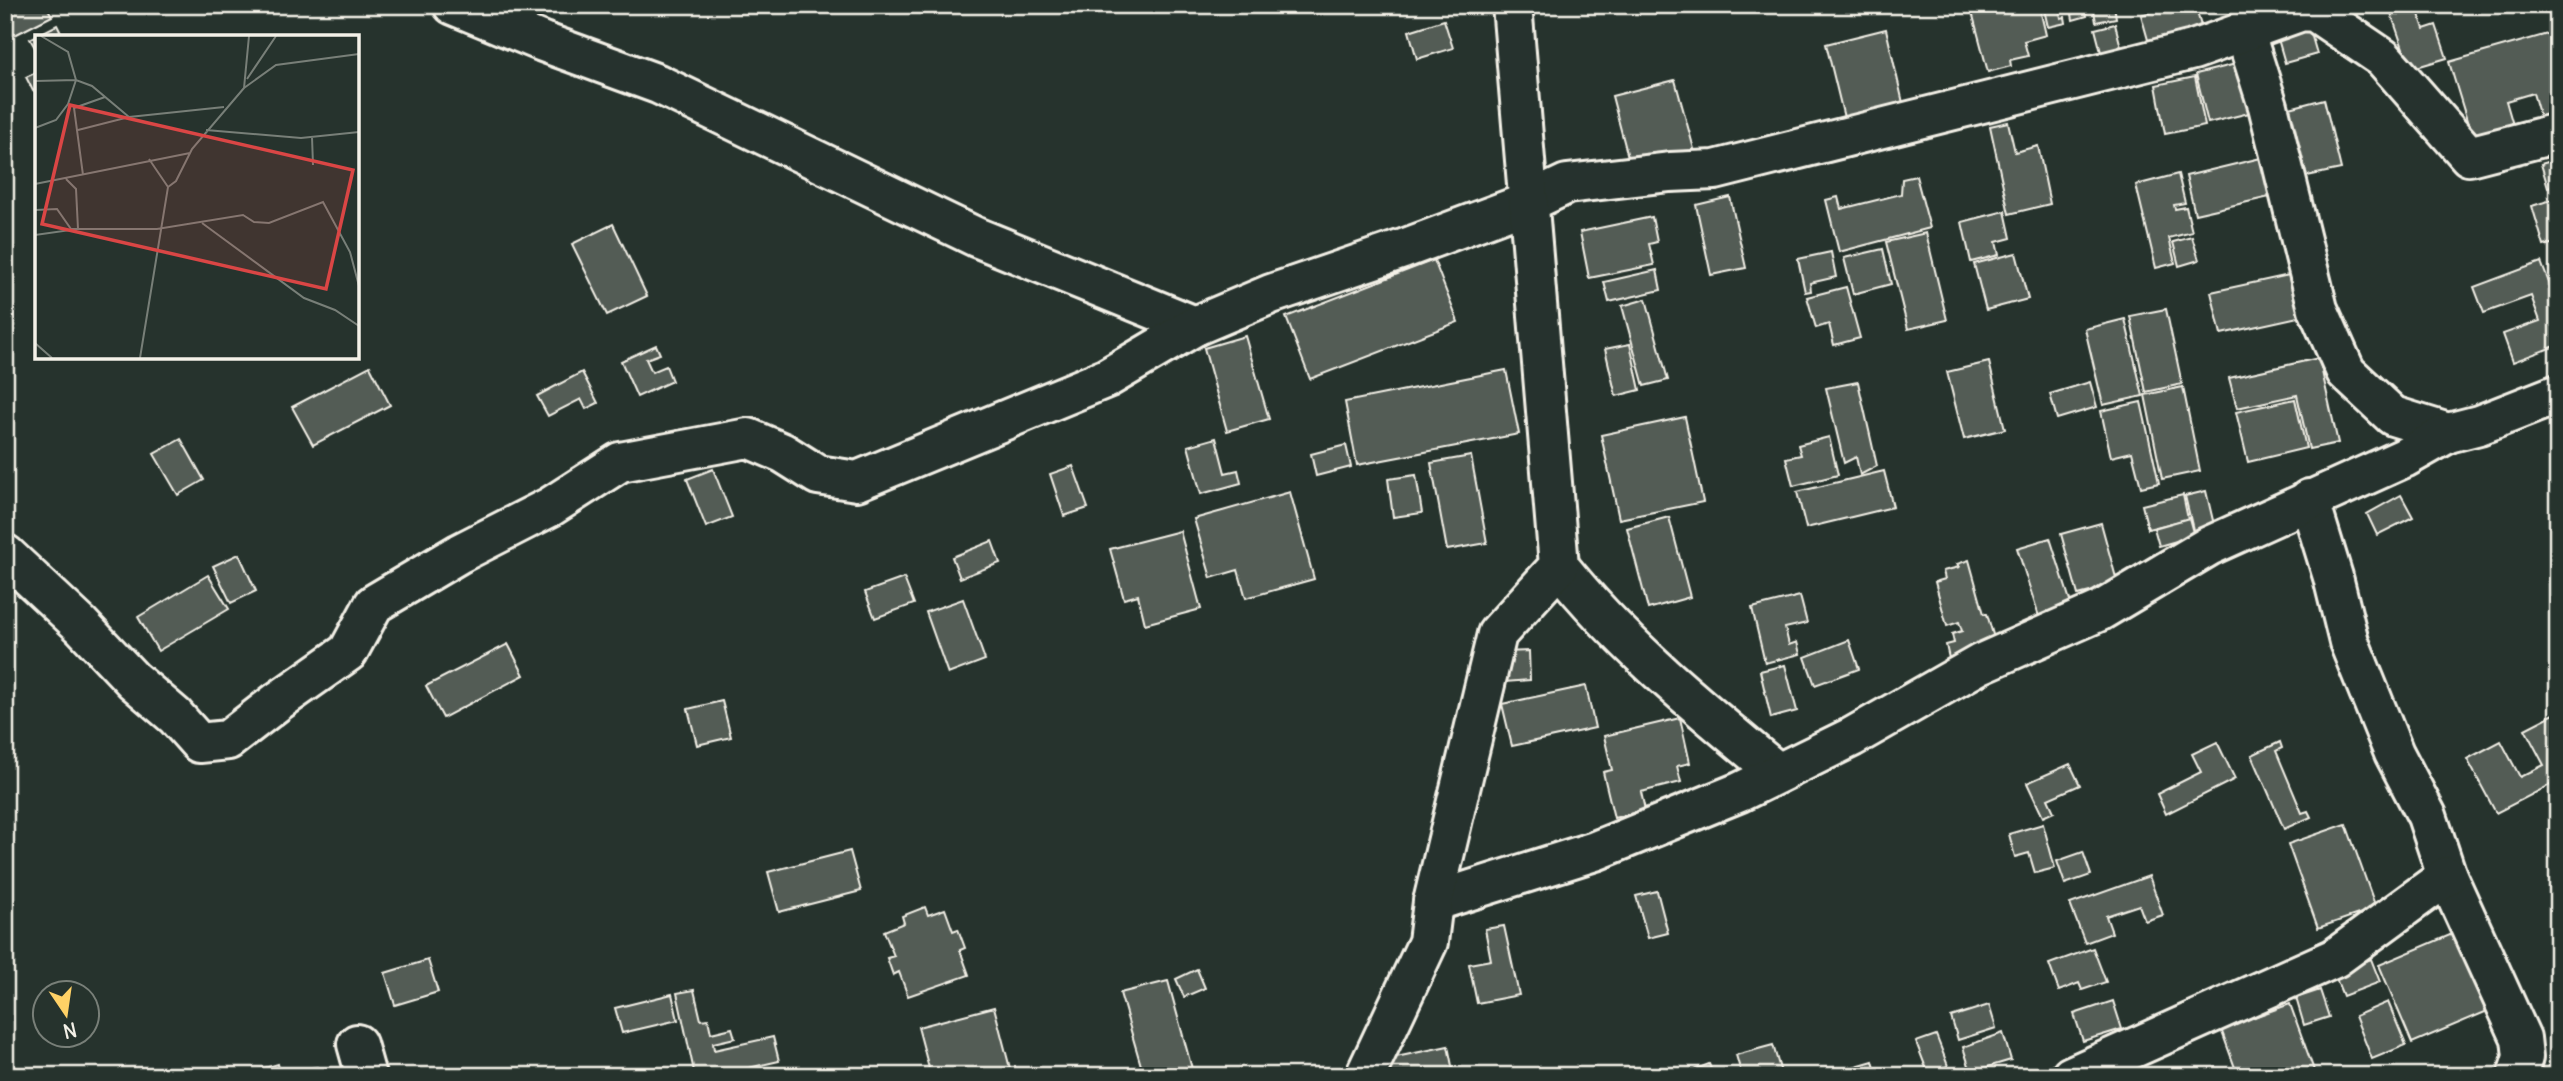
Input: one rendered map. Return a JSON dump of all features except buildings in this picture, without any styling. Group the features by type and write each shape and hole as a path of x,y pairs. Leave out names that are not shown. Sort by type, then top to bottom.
{"street":[{"path":"453,5 543,42 659,84 976,237 1195,326"},
{"path":"1512,5 1559,566 1592,608 1661,676 1778,773"},
{"path":"2244,30 2293,5"},
{"path":"5,554 81,625 133,680 175,716 199,743 229,740 348,652 374,604 460,553 550,508 620,462 748,438 783,453 818,475 857,481 1107,378 1195,326 1271,294 1403,249 1529,202 1567,184 1670,172 1715,170 2193,50 2302,11 2315,12 2383,58 2469,156 2558,133"},
{"path":"2244,30 2268,106 2318,309 2346,372 2393,416 2448,433"},
{"path":"1433,902 1595,851 1740,792 1852,737 1980,664 2100,611 2209,546 2404,458 2448,433 2479,425 2558,394"},
{"path":"2309,499 2333,577 2349,642 2394,753 2427,816 2447,877 2521,1038 2523,1057 2517,1076"},
{"path":"1366,1076 1428,942 1433,902 1497,634 1559,566"},
{"path":"2071,1076 2335,958 2447,877"}]}
